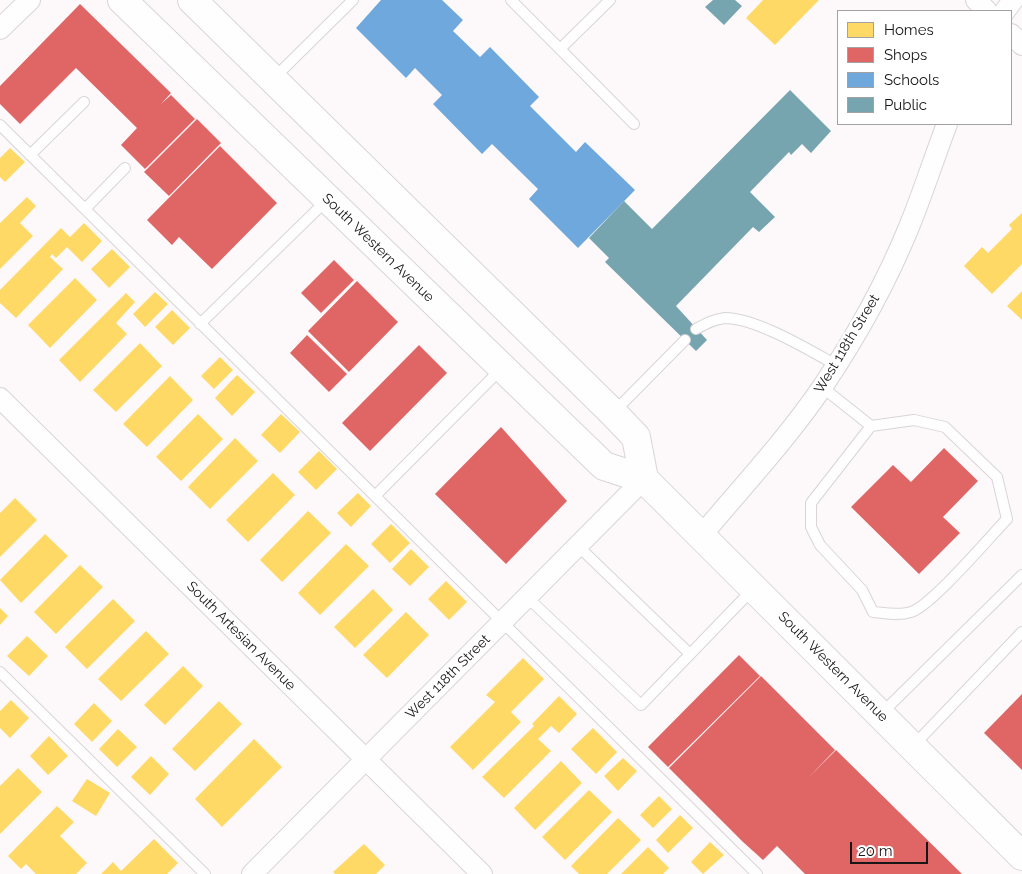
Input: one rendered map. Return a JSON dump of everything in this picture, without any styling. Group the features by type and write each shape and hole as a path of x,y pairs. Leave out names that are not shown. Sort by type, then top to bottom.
{"main road":[{"name":"South Western Avenue","path":"122,0 604,466 644,479 1022,856"},
{"path":"192,0 636,437 644,479"}],"street":[{"path":"0,29 30,0"},
{"path":"976,0 986,10"},
{"path":"1012,35 1022,46"},
{"name":"West 118th Street","path":"701,536 789,430 822,387 836,365 885,281 909,227 947,125"},
{"name":"South Artesian Avenue","path":"0,398 482,874"},
{"name":"West 118th Street","path":"252,874 644,479"}],"lane":[{"path":"273,80 353,0"},
{"path":"512,0 634,124"},
{"path":"560,49 610,0"},
{"path":"30,156 84,102"},
{"path":"0,126 757,874"},
{"path":"85,209 125,168"},
{"path":"200,324 328,199"},
{"path":"696,329 709,322 725,318 745,322 790,340 836,365"},
{"path":"613,413 685,340"},
{"path":"374,496 503,368"},
{"path":"822,387 871,426 914,420 945,427 997,477 1007,519 932,598 912,612 896,614 873,612 862,590 820,545 811,527 811,503 871,426"},
{"path":"578,546 690,654"},
{"path":"881,714 1022,575"},
{"path":"527,597 642,705 754,588"},
{"path":"913,746 1022,632"},
{"path":"0,672 205,874"}],"building: Homes":[{"path":"763,0 819,0 775,45 746,18"},
{"path":"10,148 25,162 5,182 0,177 0,158"},
{"path":"27,197 36,206 20,223 33,236 0,269 0,223"},
{"path":"1022,213 1022,264 992,294 964,266 982,247 988,253 1012,229 1009,225"},
{"path":"84,223 102,241 82,262 67,247 56,258 52,254 50,257 63,269 16,318 0,303 0,290 61,228 70,237"},
{"path":"112,249 130,267 109,288 91,269"},
{"path":"75,278 97,300 50,348 28,325"},
{"path":"1022,291 1022,320 1007,306"},
{"path":"155,292 168,304 145,327 133,314"},
{"path":"126,293 135,302 116,323 127,334 80,382 59,360"},
{"path":"172,310 190,328 173,345 155,327"},
{"path":"140,343 162,366 116,412 93,390"},
{"path":"220,357 233,370 214,389 201,376"},
{"path":"237,375 255,392 232,416 215,398"},
{"path":"170,376 193,400 147,447 123,424"},
{"path":"198,414 223,439 181,481 156,457"},
{"path":"281,414 300,432 280,453 261,435"},
{"path":"235,438 258,461 210,509 188,487"},
{"path":"319,451 337,469 316,490 298,472"},
{"path":"273,473 295,495 248,542 226,520"},
{"path":"358,493 371,506 351,527 337,513"},
{"path":"15,498 37,520 0,557 0,513"},
{"path":"308,511 331,533 282,582 260,560"},
{"path":"391,524 410,543 390,563 371,544"},
{"path":"45,534 68,556 21,603 0,580"},
{"path":"346,544 369,566 320,615 298,593"},
{"path":"411,549 429,567 410,586 392,569"},
{"path":"80,565 103,587 56,634 34,612"},
{"path":"446,581 467,602 449,620 428,599"},
{"path":"373,589 393,610 355,648 334,627"},
{"path":"113,599 135,621 87,669 65,647"},
{"path":"0,608 8,616 0,625"},
{"path":"406,612 429,635 387,678 363,655"},
{"path":"146,631 169,654 121,701 98,679"},
{"path":"27,636 48,656 29,676 7,656"},
{"path":"523,658 544,679 511,712 521,722 473,770 450,747 495,702 486,695"},
{"path":"183,666 203,686 165,725 144,705"},
{"path":"559,696 577,714 559,733 551,726 538,739 551,751 504,798 482,777 534,726 532,724"},
{"path":"11,700 29,718 10,738 0,728 0,711"},
{"path":"219,701 242,724 195,771 172,749"},
{"path":"94,703 112,721 92,742 74,724"},
{"path":"593,728 617,752 596,774 571,749"},
{"path":"118,729 137,747 117,767 99,749"},
{"path":"49,736 68,756 48,775 30,756"},
{"path":"254,739 282,767 222,827 195,799"},
{"path":"151,756 169,774 150,795 131,777"},
{"path":"623,758 637,771 618,791 604,776"},
{"path":"561,761 582,783 535,830 514,808"},
{"path":"18,768 42,792 0,834 0,786"},
{"path":"87,779 110,793 96,816 72,801"},
{"path":"589,790 612,812 565,860 542,837"},
{"path":"659,796 672,809 653,828 640,815"},
{"path":"57,806 74,822 60,836 87,863 76,874 36,874 26,864 21,869 8,856"},
{"path":"680,815 693,828 668,853 656,840"},
{"path":"618,818 641,840 607,874 579,874 571,866"},
{"path":"154,839 178,863 167,874 101,874 113,862 121,871"},
{"path":"710,842 724,855 703,874 691,862"},
{"path":"364,844 385,865 376,874 335,874 333,872"},
{"path":"648,847 669,868 663,874 621,874"}],"building: Shops":[{"path":"80,4 171,93 161,104 171,95 195,119 145,169 121,145 137,128 76,68 20,124 0,104 0,86"},
{"path":"197,119 221,143 169,196 144,172"},
{"path":"220,146 277,203 212,269 179,237 172,245 147,220"},
{"path":"334,260 354,280 321,313 301,293"},
{"path":"357,281 398,322 349,372 308,331"},
{"path":"307,335 347,374 329,392 290,353"},
{"path":"419,345 447,373 370,451 342,423"},
{"path":"501,427 567,501 506,564 435,494"},
{"path":"944,448 978,481 943,517 960,533 919,574 851,507 893,465 911,482"},
{"path":"739,655 760,676 668,767 648,747"},
{"path":"761,676 835,750 808,778 836,750 962,874 805,874 777,846 763,860 743,842 669,768"},
{"path":"1022,694 1022,770 984,733"}],"building: Schools":[{"path":"381,0 442,0 463,20 453,31 480,57 490,47 539,97 530,106 576,152 585,142 635,190 578,248 529,199 538,189 492,144 482,154 433,104 442,95 415,68 406,78 356,28"}],"building: Public":[{"path":"713,0 735,0 742,6 724,25 705,7"},
{"path":"790,90 831,131 811,153 802,144 791,155 789,152 750,192 775,217 759,232 753,227 676,306 707,340 696,351 605,262 609,258 589,238 624,201 652,229"}]}
